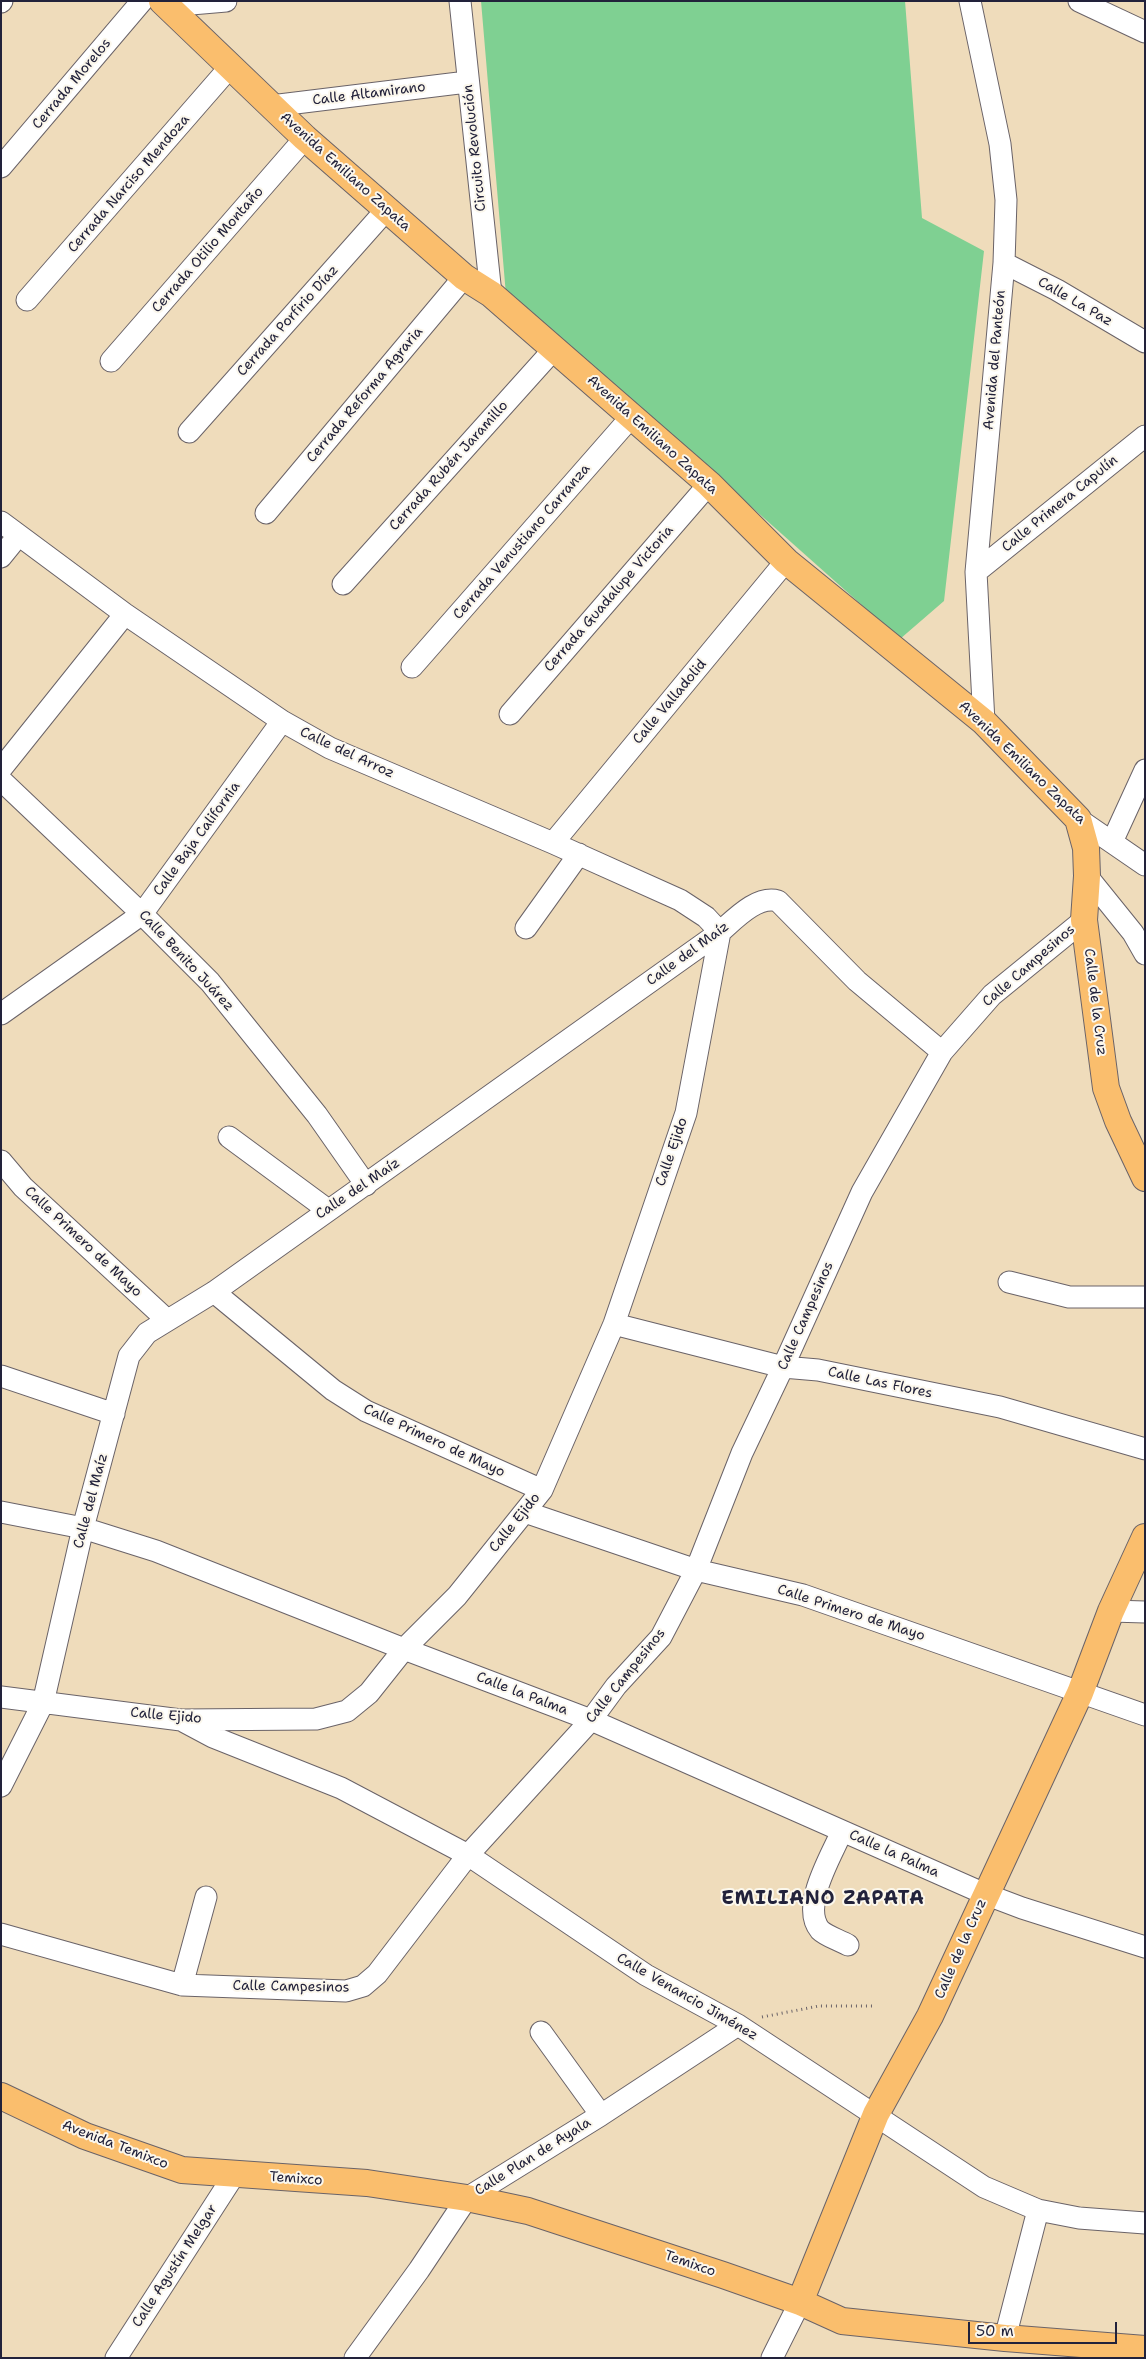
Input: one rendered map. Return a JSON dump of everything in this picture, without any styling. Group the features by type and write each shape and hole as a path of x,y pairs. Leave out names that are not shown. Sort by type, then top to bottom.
{"main road":[{"name":"Avenida Emiliano Zapata","path":"165,4 305,138 464,277 491,294 555,348 708,484 786,561 984,722 1078,819"},
{"name":"Calle de la Cruz","path":"1078,819 1086,848 1087,876 1084,920 1106,1088 1118,1121 1145,1178"},
{"name":"Calle de la Cruz","path":"800,2302 876,2114 930,2016 1080,1693 1111,1611 1145,1537"},
{"name":"Avenida Temixco","path":"3,2101 86,2136 182,2170 234,2175"},
{"name":"Temixco","path":"234,2175 368,2183 468,2198 528,2210 800,2302 842,2321 1005,2338 1145,2349"}],"street":[{"name":"Cerrada Morelos","path":"1,167 142,1"},
{"path":"165,4 226,1"},
{"name":"Circuito Revolución","path":"460,1 467,82 491,294"},
{"name":"Avenida del Panteón","path":"970,1 1000,144 1006,200 1004,263 976,572 984,722"},
{"path":"1079,1 1117,11 1145,32"},
{"name":"Cerrada Narciso Mendoza","path":"27,300 230,67"},
{"name":"Calle Altamirano","path":"272,106 467,82"},
{"name":"Cerrada Otilio Montaño","path":"112,362 305,138"},
{"name":"Cerrada Porfirio Díaz","path":"189,432 387,209"},
{"name":"Calle La Paz","path":"1004,263 1057,290 1145,342"},
{"name":"Cerrada Reforma Agraria","path":"266,513 464,277"},
{"name":"Cerrada Rubén Jaramillo","path":"343,584 555,348"},
{"name":"Cerrada Venustiano Carranza","path":"412,667 632,416"},
{"name":"Calle Primera Capulín","path":"976,572 1145,436"},
{"name":"Cerrada Guadalupe Victoria","path":"510,714 708,484"},
{"name":"Calle del Arroz","path":"1,522 125,614 282,721 330,748 579,854 680,900 706,917 720,932"},
{"path":"1,557 18,536"},
{"name":"Calle Valladolid","path":"553,843 786,561"},
{"path":"1,769 125,614"},
{"name":"Calle Baja California","path":"1,1014 142,914 282,721"},
{"path":"1112,842 1145,770"},
{"name":"Calle Benito Juárez","path":"1,780 142,914 216,990 317,1115 366,1185"},
{"name":"Avenida Emiliano Zapata","path":"1078,819 1145,865"},
{"path":"526,928 579,854"},
{"path":"1087,876 1133,933 1145,954"},
{"name":"Calle del Maíz","path":"1,1786 43,1703 83,1528 129,1356 147,1333 214,1292 720,932 743,913 764,900 778,901 857,981 942,1052"},
{"name":"Calle Campesinos","path":"1,1934 182,1985 346,1991 363,1986 378,1974 468,1855 591,1720 616,1686 661,1637 696,1570 742,1453 783,1368 862,1192 942,1052 992,995 1084,920"},
{"name":"Calle Ejido","path":"1,1697 181,1720 316,1719 347,1711 369,1694 404,1650 456,1596 542,1490 614,1324 686,1113 720,932"},
{"path":"229,1137 328,1210"},
{"name":"Calle Primero de Mayo","path":"1,1162 23,1186 167,1320"},
{"path":"1009,1282 1069,1297 1145,1297"},
{"name":"Calle Primero de Mayo","path":"214,1292 333,1390 366,1412 542,1490"},
{"name":"Calle Las Flores","path":"614,1324 783,1368 818,1370 1000,1408 1145,1449"},
{"path":"1,1376 114,1414"},
{"name":"Calle la Palma","path":"1,1512 83,1528 156,1551 404,1650 591,1720 986,1894 1022,1908 1145,1947"},
{"name":"Calle Primero de Mayo","path":"525,1512 696,1570 803,1595 910,1631 1080,1693 1145,1714"},
{"path":"1111,1611 1145,1612"},
{"name":"Calle Venancio Jiménez","path":"181,1720 213,1737 341,1788 468,1855 646,1975 738,2025 876,2114 984,2187 1038,2210 1079,2218 1145,2223"},
{"path":"842,1831 813,1900 813,1919 821,1931 848,1945"},
{"path":"182,1985 206,1897"},
{"name":"Calle Plan de Ayala","path":"359,2356 468,2198 601,2115 738,2025"},
{"path":"541,2032 601,2115"},
{"name":"Calle Agustín Melgar","path":"116,2358 234,2175"},
{"path":"1005,2338 1038,2210"},
{"name":"Calle de la Cruz","path":"772,2358 800,2302"}],"path":[{"path":"738,2025 765,2016 820,2006 873,2006"}],"green space":[{"path":"481,1 905,1 922,218 984,251 944,601 900,639 702,463 506,295"}],"district":[{"name":"EMILIANO ZAPATA","path":"823,1899"}]}
